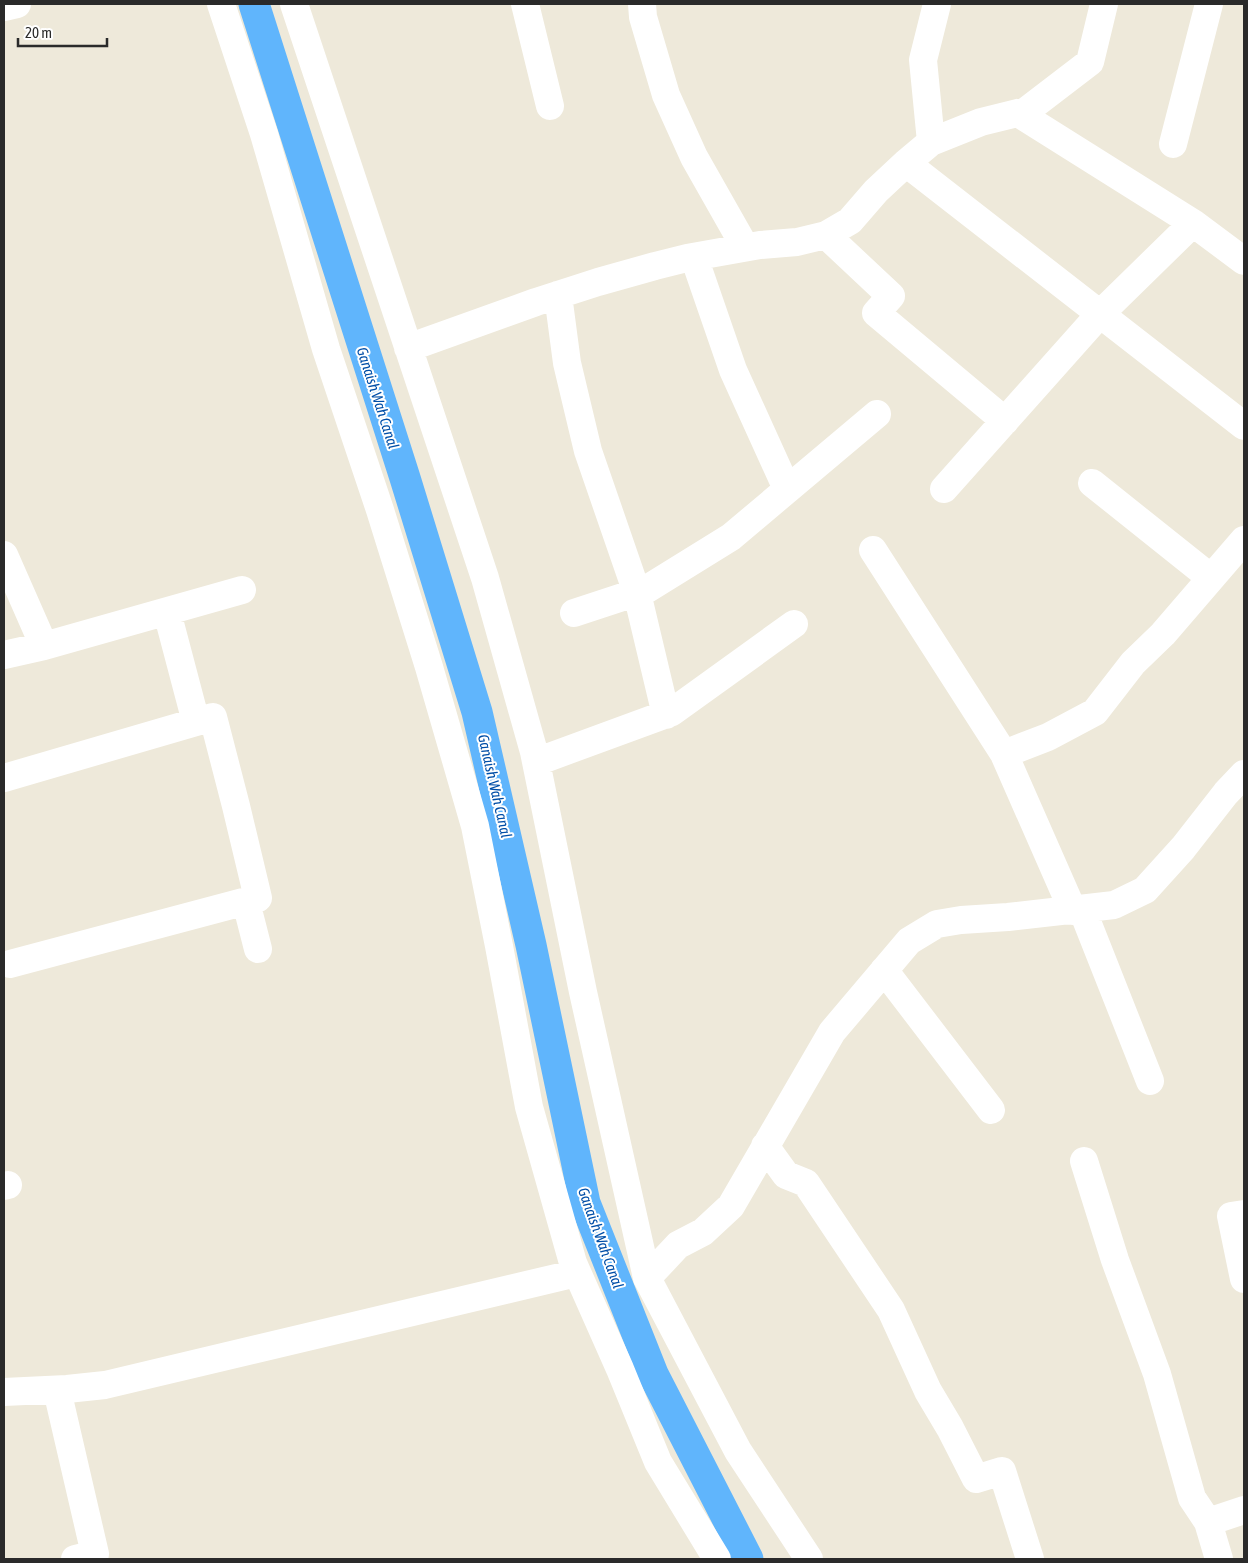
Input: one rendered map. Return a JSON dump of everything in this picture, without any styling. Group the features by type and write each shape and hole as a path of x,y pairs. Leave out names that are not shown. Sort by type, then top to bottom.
{"street":[{"path":"4,7 17,4"},
{"path":"221,4 264,134 326,349 380,510 429,667 475,826 529,1107 573,1263 658,1462 717,1559"},
{"path":"294,4 485,578 536,762 583,992 646,1278 738,1451 809,1559"},
{"path":"525,4 550,106"},
{"path":"642,4 643,17 666,95 694,157 745,248"},
{"path":"931,142 923,60 937,4"},
{"path":"408,348 558,294 598,282 694,257 760,245 797,242 826,235 850,220 876,191 931,142 981,122 1026,111 1090,62 1104,4"},
{"path":"1173,144 1209,4"},
{"path":"1018,113 1193,223 1244,261"},
{"path":"906,163 1244,426"},
{"path":"944,489 1100,314 1193,223"},
{"path":"826,235 891,296 876,313 1005,420"},
{"path":"694,257 733,370 787,489"},
{"path":"558,294 567,363 588,451 637,593 666,715"},
{"path":"574,613 647,589 731,537 877,414"},
{"path":"1092,483 1211,578"},
{"path":"1004,754 1048,738 1094,712 1133,663 1163,634 1244,540"},
{"path":"873,550 1004,754 1078,910 1150,1081"},
{"path":"4,555 44,646"},
{"path":"4,655 44,646 242,590"},
{"path":"167,612 196,722"},
{"path":"536,762 672,712 794,624"},
{"path":"4,778 213,717 258,898 10,964"},
{"path":"646,1278 678,1246 703,1232 731,1206 832,1032 909,941 937,924 1114,905 1144,890 1183,848 1226,793 1244,774"},
{"path":"246,902 258,949"},
{"path":"884,970 991,1110"},
{"path":"765,1146 786,1176 806,1183 892,1310 928,1391 950,1428 976,1479 1002,1472 1030,1559"},
{"path":"1084,1160 1115,1260 1157,1374 1192,1498 1208,1522 1220,1559"},
{"path":"1244,1214 1231,1216 1244,1279"},
{"path":"4,1392 106,1386 577,1273"},
{"path":"57,1390 95,1554 75,1559"},
{"path":"1208,1522 1244,1510"}],"waterway":[{"name":"Ganaish Wah Canal","path":"254,4 405,478 477,712 531,945 585,1203 653,1374 748,1559"}]}
